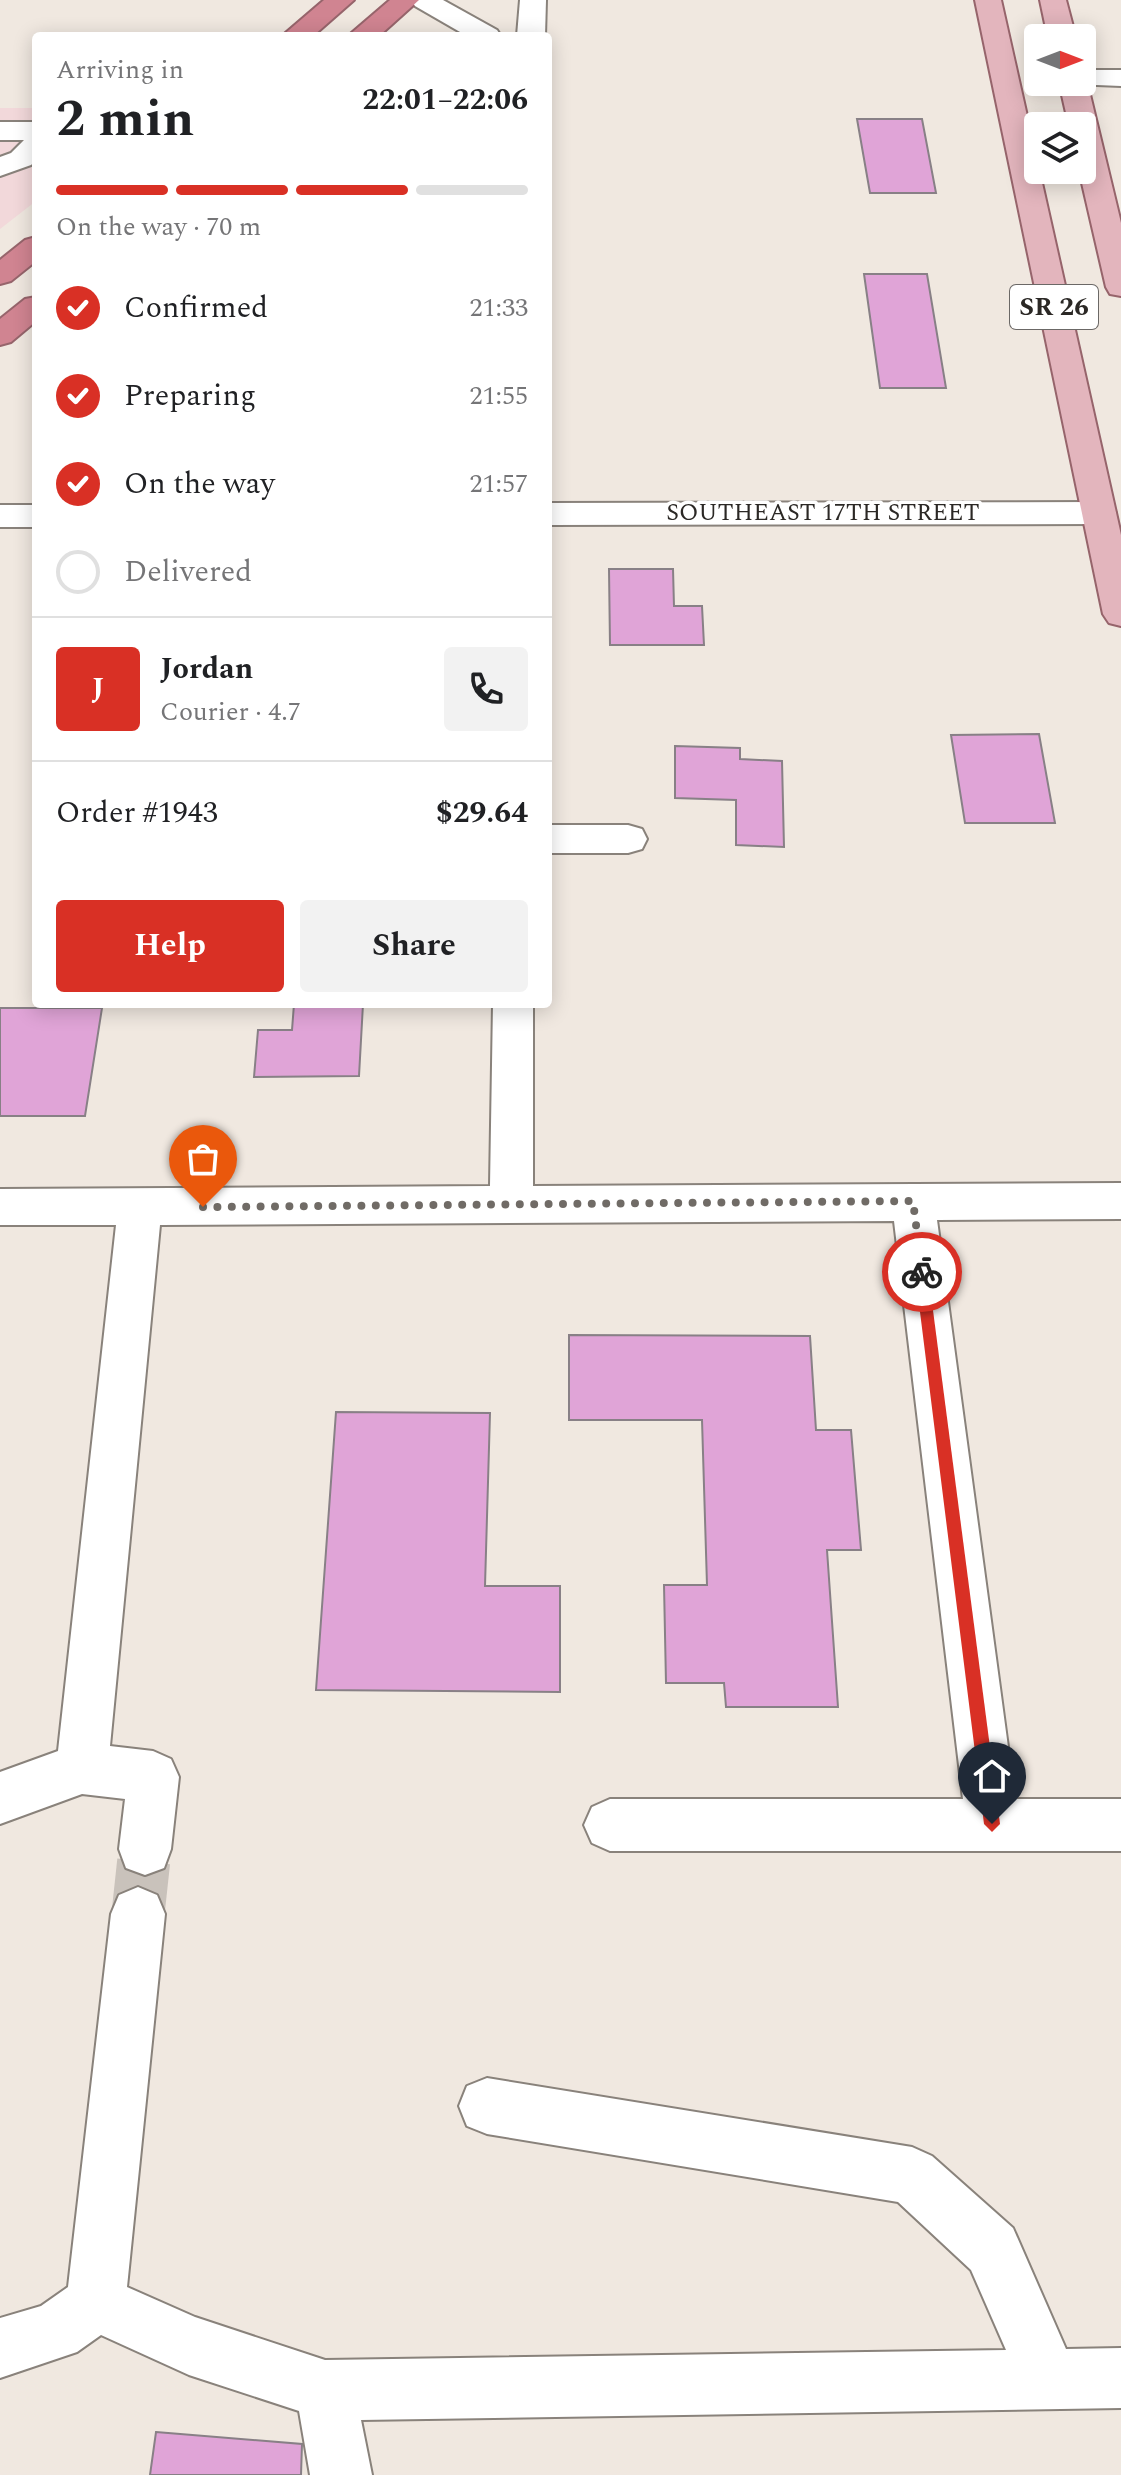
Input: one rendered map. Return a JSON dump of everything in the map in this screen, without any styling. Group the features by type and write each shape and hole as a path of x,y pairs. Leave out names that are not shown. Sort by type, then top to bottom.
{"highway":[{"path":"367,32 406,0"},
{"path":"301,32 338,1"},
{"path":"0,275 32,249"},
{"path":"0,335 32,309"}],"main road":[{"name":"SR 26","path":"988,0 1016,79 1110,513 1121,614"},
{"path":"1053,0 1059,24"},
{"name":"SR 26","path":"1076,96 1121,287"}],"street":[{"path":"424,0 480,32"},
{"path":"531,32 533,0"},
{"path":"1096,78 1121,78"},
{"path":"0,131 32,131"},
{"path":"0,167 21,159 32,148"},
{"name":"SOUTHEAST 17TH STREET","path":"552,514 1110,513"},
{"path":"0,516 32,516"},
{"path":"552,839 628,839"},
{"path":"511,1204 513,1008"},
{"path":"913,1201 992,1824"},
{"path":"0,1207 1121,1201"},
{"path":"82,1768 131,1273 141,1208"},
{"path":"0,1798 82,1768 153,1777 145,1849"},
{"path":"610,1825 1121,1825"},
{"path":"0,2348 56,2331 96,2303 138,1914"},
{"path":"487,2106 912,2176 992,2249 1049,2379"},
{"path":"96,2303 189,2345 325,2390 1121,2378"},
{"path":"325,2390 341,2475"}],"shaded area":[{"path":"0,108 32,108 32,204 0,229"}],"building":[{"path":"857,119 922,119 936,193 870,193"},
{"path":"864,274 927,274 946,388 880,388"},
{"path":"609,569 673,569 674,606 702,606 704,645 610,645"},
{"path":"1039,734 1055,823 965,823 951,735"},
{"path":"675,746 740,748 740,759 782,761 784,847 736,845 736,800 675,798"},
{"path":"0,1008 102,1008 85,1116 0,1116"},
{"path":"294,1008 363,1008 359,1076 254,1077 258,1030 292,1030"},
{"path":"569,1335 810,1336 816,1430 851,1430 861,1550 827,1550 838,1707 726,1707 724,1683 666,1683 664,1585 707,1585 702,1420 569,1420"},
{"path":"336,1412 490,1413 485,1586 560,1586 560,1692 316,1690"},
{"path":"156,2432 302,2444 301,2475 150,2475"}],"tunnel":[{"path":"138,1914 145,1849"}],"way so far":[{"path":"203,1207 913,1201 922,1272"}],"route":[{"path":"922,1272 992,1824"}]}
